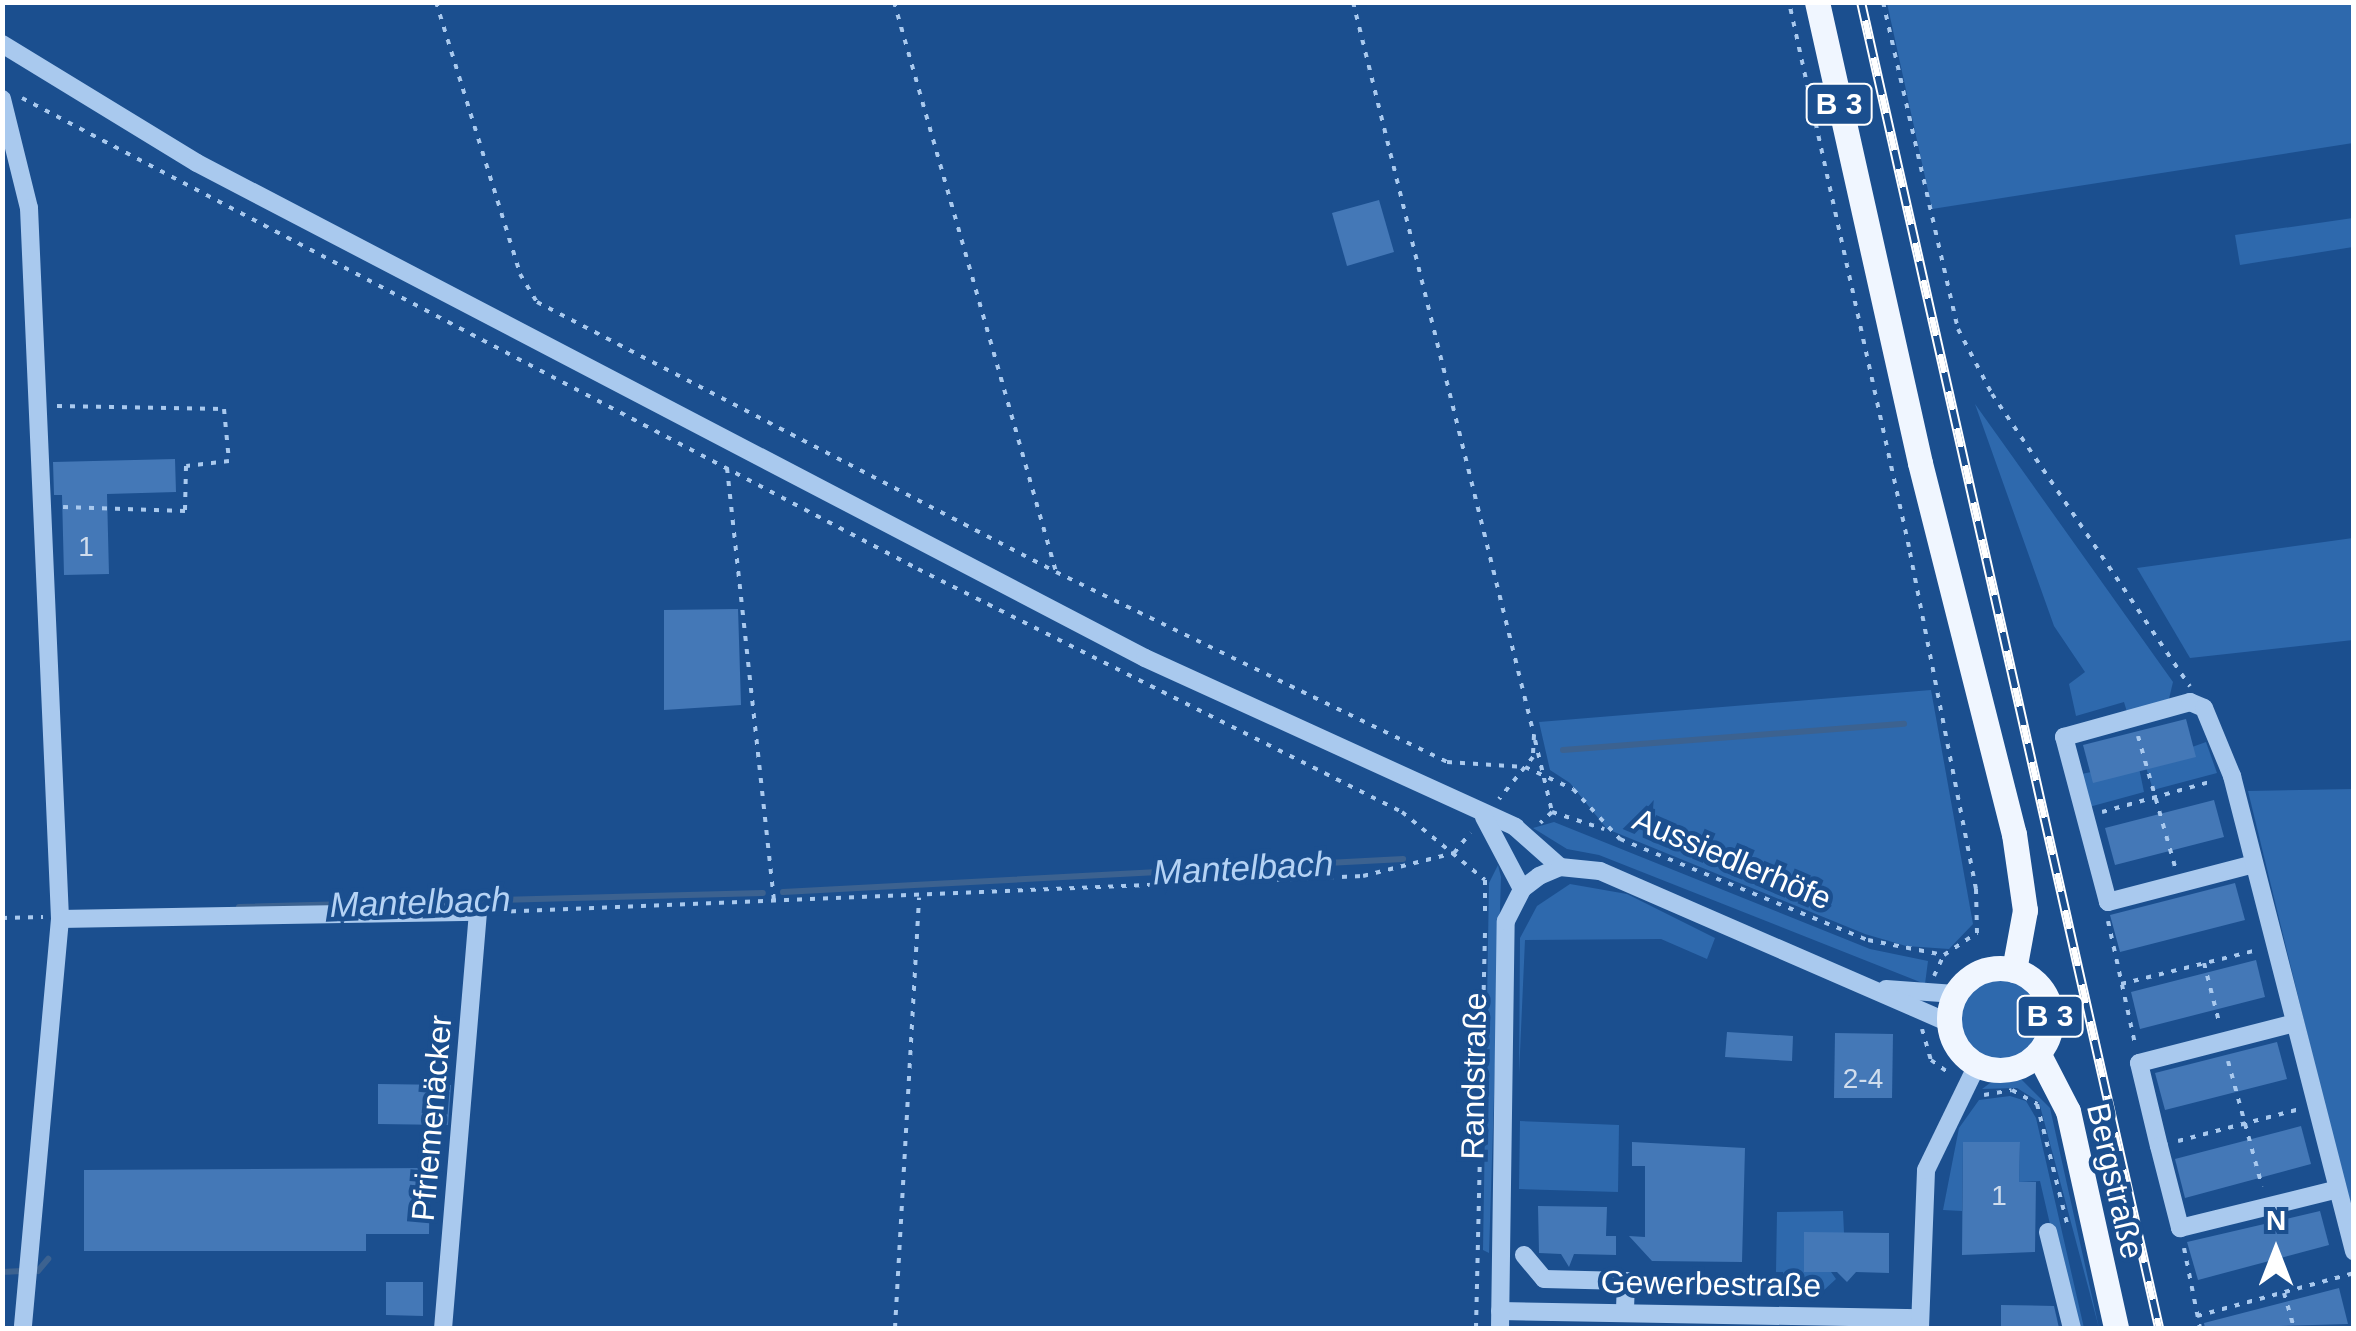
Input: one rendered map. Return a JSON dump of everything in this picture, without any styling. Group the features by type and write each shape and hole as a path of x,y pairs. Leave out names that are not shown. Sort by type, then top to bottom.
{"main road":[{"name":"B 3","path":"1817,2 1920,463 2014,834 2026,910 2014,970"},
{"name":"B 3","path":"1937,1018 1971,1074 2010,1069 2038,1053 2047,1038 2049,1005 2030,977 2014,970 1974,975 1955,994"},
{"path":"1937,1018 1955,994"},
{"name":"Bergstraße","path":"2038,1053 2068,1111 2116,1328"}],"street":[{"path":"2,44 214,172 1145,658 1515,828 1569,867 1875,988 1937,1018"},
{"path":"9,97 29,208 60,919 23,1328"},
{"path":"2254,864 2108,902 2064,737 2198,703 2232,776 2315,1106 2335,1190 2354,1252"},
{"path":"1484,817 1522,890 1569,867"},
{"name":"Randstraße","path":"1500,1320 1506,921 1522,890"},
{"path":"60,919 478,912"},
{"name":"Pfriemenäcker","path":"443,1328 478,912"},
{"path":"1875,988 1955,994"},
{"path":"2294,1024 2139,1063 2159,1146 2180,1228 2335,1190"},
{"name":"Gewerbestraße","path":"1500,1320 1625,1312 1920,1323 1926,1170 1971,1074"},
{"path":"2048,1232 2072,1328"},
{"path":"1524,1256 1544,1278 1626,1281 1625,1312"}],"path":[{"path":"436,2 520,274 537,302 1056,572 1446,762 1525,767"},
{"path":"894,2 1056,572"},
{"path":"1353,2 1552,812"},
{"name":"Aussiedlerhöfe","path":"1525,767 1574,789 1604,829 1868,940 1944,955 1964,948 1976,933 1976,889 1909,547 1789,2"},
{"path":"1883,2 1958,329 1992,394 2198,703"},
{"path":"9,97 1402,812 1454,853 1485,880 1476,1328"},
{"path":"38,405 224,409 230,461 186,466 185,511 42,506"},
{"path":"727,468 774,904"},
{"path":"2132,717 2180,883"},
{"path":"478,912 774,904 1363,876 1454,853 1534,756 1534,735"},
{"path":"2085,816 2232,776"},
{"path":"1536,827 1552,812"},
{"path":"1552,812 1604,829"},
{"path":"895,1328 919,898"},
{"path":"2108,902 2139,1063"},
{"path":"2,918 60,919"},
{"path":"2122,984 2274,946"},
{"path":"2204,963 2268,1205"},
{"path":"1937,1018 1923,1040 1931,1060 1971,1074 1984,1095 2021,1092 2036,1104 2070,1234"},
{"path":"2159,1146 2315,1106"},
{"path":"2180,1228 2200,1328"},
{"path":"2197,1316 2354,1272"},
{"path":"2284,1293 2294,1328"}],"shaded area":[{"path":"1887,3 2353,3 2353,143 1932,209"},
{"path":"2353,218 2353,247 2240,265 2235,235"},
{"path":"1975,404 2173,682 2168,703 2127,712 2124,702 2076,716 2069,684 2085,672 2054,626"},
{"path":"2353,538 2353,640 2190,658 2137,568"},
{"path":"1931,690 1973,924 1949,949 1906,946 1865,934 1607,829 1570,783 1550,770 1539,722"},
{"path":"2206,742 2217,773 2153,790 2145,764"},
{"path":"2138,763 2144,792 2089,807 2081,774"},
{"path":"2353,789 2353,1222 2248,791"},
{"path":"1554,822 1870,949 1928,961 1925,984 1599,855 1567,849 1533,828"},
{"path":"1498,865 1501,877 1489,1253 1483,1250 1489,883"},
{"path":"1570,884 1627,894 1715,938 1707,959 1661,939 1525,940 1519,1075 1520,938 1537,906"},
{"path":"2002,973 2019,976 2033,986 2043,1000 2043,1034 2033,1048 2019,1058 2002,1061 1985,1058 1971,1048 1961,1034 1958,1017 1961,1000 1971,986 1985,976"},
{"path":"1994,1080 2022,1080 2050,1108 2099,1328 2039,1102 2017,1088 1982,1089"},
{"path":"2010,1096 2026,1101 2036,1118 2084,1328 2074,1328 2040,1181 2019,1182 2020,1142 1963,1142 1962,1211 1943,1210 1959,1128 1979,1100"},
{"path":"1520,1121 1619,1125 1618,1192 1519,1189"},
{"path":"1843,1211 1844,1233 1804,1233 1836,1279 1823,1291 1787,1292 1783,1272 1776,1272 1777,1212"}],"building":[{"path":"1379,200 1394,252 1347,266 1332,213"},
{"path":"175,459 176,492 107,494 109,574 64,575 62,495 54,495 53,462"},
{"path":"738,609 741,705 664,710 664,610"},
{"path":"2186,719 2196,757 2093,783 2083,745"},
{"path":"2214,800 2224,837 2115,865 2105,828"},
{"path":"2235,883 2245,920 2120,952 2110,915"},
{"path":"2256,960 2265,997 2140,1029 2131,992"},
{"path":"1727,1032 1793,1036 1792,1061 1725,1057"},
{"path":"1835,1033 1893,1034 1892,1098 1834,1098"},
{"path":"2277,1042 2287,1079 2165,1110 2155,1073"},
{"path":"378,1084 451,1085 448,1125 378,1124"},
{"path":"2301,1126 2311,1164 2185,1198 2175,1159"},
{"path":"1632,1142 1745,1148 1742,1262 1652,1261 1629,1236 1645,1237 1645,1166 1632,1166"},
{"path":"1963,1142 2020,1142 2019,1182 2036,1182 2035,1252 1962,1255"},
{"path":"430,1168 429,1234 366,1234 366,1251 84,1251 84,1170"},
{"path":"1538,1206 1607,1207 1606,1236 1616,1236 1616,1255 1574,1254 1569,1267 1561,1254 1539,1253"},
{"path":"2320,1211 2329,1245 2198,1280 2187,1242"},
{"path":"1804,1232 1889,1233 1889,1273 1856,1272 1847,1282 1837,1272 1804,1272"},
{"path":"386,1282 423,1282 423,1316 386,1315"},
{"path":"2339,1288 2348,1324 2205,1328 2204,1323"},
{"path":"2001,1305 2054,1306 2059,1328 2001,1328"}],"waterway":[{"name":"Mantelbach","path":"1563,750 1904,724"},
{"name":"Mantelbach","path":"783,892 1403,859"},
{"name":"Mantelbach","path":"239,907 763,893"},
{"name":"Mantelbach","path":"38,1271 48,1259"},
{"name":"Mantelbach","path":"2,1272 22,1271"}],"railway":[{"path":"1861,2 2159,1328"}]}
